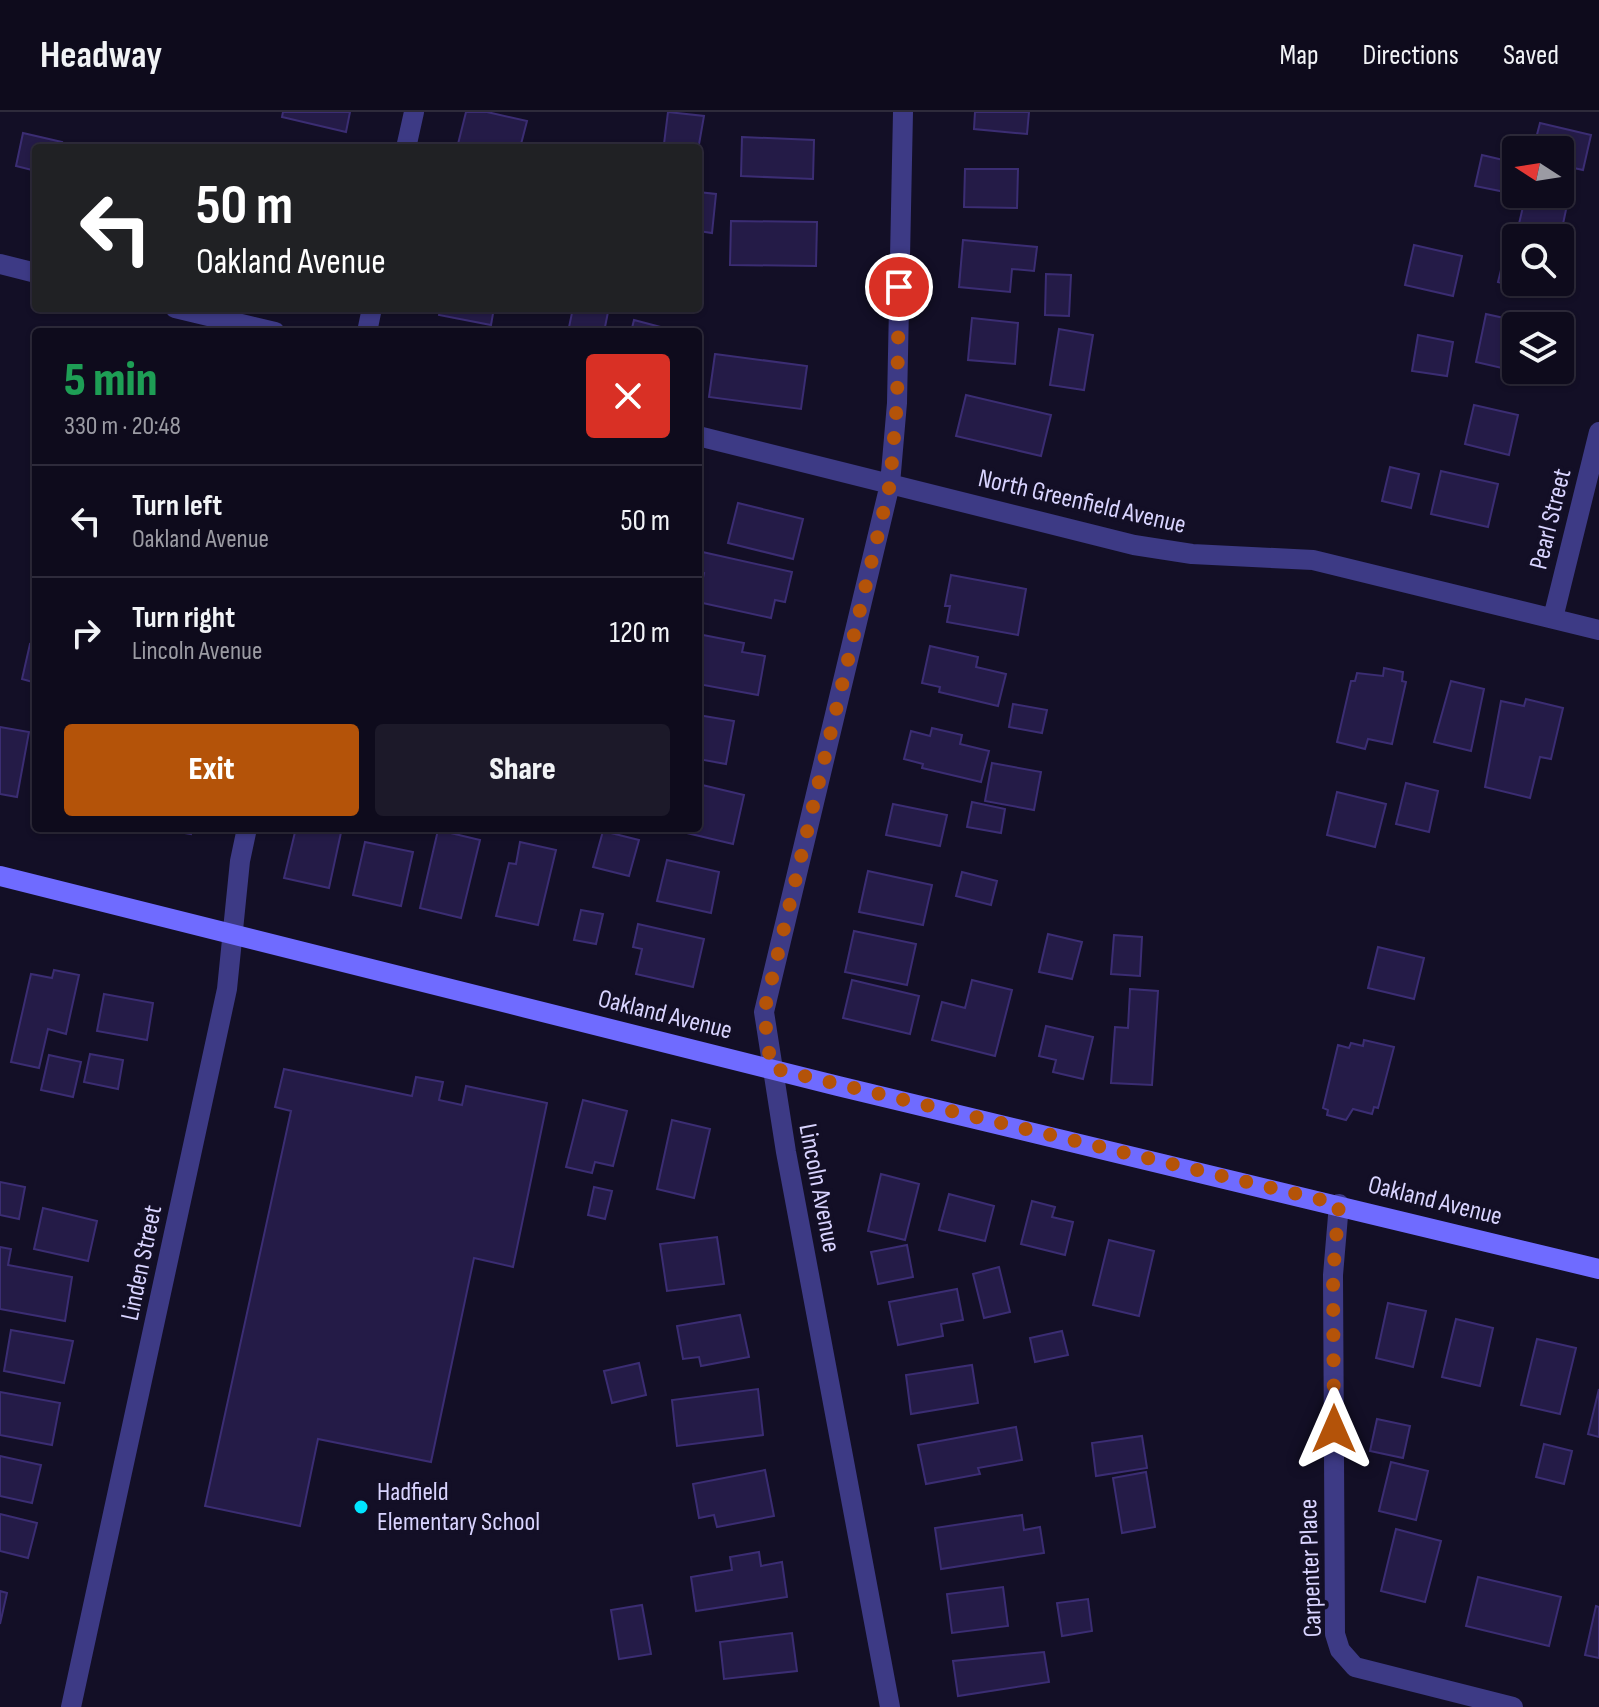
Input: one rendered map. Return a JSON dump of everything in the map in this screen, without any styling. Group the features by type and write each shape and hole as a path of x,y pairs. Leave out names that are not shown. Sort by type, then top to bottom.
{"street":[{"path":"407,144 414,112"},
{"name":"Lincoln Avenue","path":"890,1707 771,1068 764,1012 890,484 897,403 903,112"},
{"path":"0,264 32,272"},
{"path":"192,312 258,328"},
{"name":"Pearl Street","path":"1553,618 1599,432"},
{"name":"North Greenfield Avenue","path":"702,437 1134,545 1192,554 1313,560 1599,630"},
{"name":"Linden Street","path":"71,1707 220,1019 246,832"},
{"name":"Oakland Avenue","path":"0,876 771,1068 1599,1269"},
{"name":"Carpenter Place","path":"1339,1204 1333,1275 1337,1642 1355,1667 1513,1707"}],"building":[{"path":"283,112 350,112 346,132 282,117"},
{"path":"466,112 487,112 527,121 521,144 458,144"},
{"path":"668,112 704,116 699,144 664,144"},
{"path":"975,112 1029,112 1027,134 974,129"},
{"path":"1540,123 1591,135 1583,170 1574,168 1574,136 1537,136"},
{"path":"23,133 62,142 32,144 32,170 16,166"},
{"path":"742,137 814,140 813,179 741,176"},
{"path":"1482,155 1502,160 1502,191 1475,186"},
{"path":"965,169 1018,169 1017,208 964,207"},
{"path":"702,192 716,194 712,233 702,232"},
{"path":"1523,208 1566,208 1563,224 1519,224"},
{"path":"731,221 817,222 816,266 730,265"},
{"path":"963,240 1037,247 1034,271 1012,269 1010,292 959,287"},
{"path":"1414,245 1462,256 1453,296 1405,285"},
{"path":"1046,274 1071,275 1069,316 1045,315"},
{"path":"439,312 493,312 491,325 439,315"},
{"path":"572,312 608,312 605,328 569,328"},
{"path":"1486,314 1502,318 1502,368 1476,362"},
{"path":"972,318 1018,323 1015,364 968,360"},
{"path":"634,320 665,328 632,328"},
{"path":"1059,329 1093,335 1084,390 1050,385"},
{"path":"1418,335 1453,342 1447,376 1412,371"},
{"path":"715,354 807,366 801,409 709,397"},
{"path":"966,395 1051,415 1041,456 956,436"},
{"path":"1474,405 1518,415 1509,455 1465,444"},
{"path":"1390,467 1419,474 1411,508 1382,501"},
{"path":"1441,471 1498,484 1488,527 1431,514"},
{"path":"738,503 803,519 793,559 728,543"},
{"path":"702,552 792,572 785,602 775,600 771,618 702,603"},
{"path":"951,575 1026,589 1018,635 947,622 950,606 945,606"},
{"path":"702,635 744,643 742,652 765,656 758,695 702,685"},
{"path":"30,644 32,644 32,682 22,679"},
{"path":"930,646 978,657 976,667 1006,674 998,706 939,692 940,687 922,683"},
{"path":"1384,668 1403,672 1402,681 1406,682 1392,744 1368,739 1365,749 1337,742 1351,681 1355,681 1357,673 1383,676"},
{"path":"1451,681 1484,689 1471,751 1434,742"},
{"path":"1526,699 1563,708 1551,759 1540,757 1530,798 1485,787 1501,701 1524,706"},
{"path":"1013,704 1047,710 1042,733 1009,727"},
{"path":"702,716 734,721 726,764 702,760"},
{"path":"0,727 29,732 17,797 0,794"},
{"path":"932,728 962,735 960,744 989,751 981,782 922,768 923,764 904,759 911,731 930,736"},
{"path":"992,763 1041,772 1034,810 985,801"},
{"path":"1406,783 1438,791 1429,832 1396,824"},
{"path":"702,785 744,795 733,844 683,832 702,832"},
{"path":"1337,792 1386,804 1375,847 1327,835"},
{"path":"972,802 1005,809 1001,833 967,827"},
{"path":"893,804 947,815 940,846 886,835"},
{"path":"295,832 341,832 329,888 284,878"},
{"path":"438,832 480,840 461,918 420,908"},
{"path":"603,832 639,840 629,876 593,867"},
{"path":"365,842 413,852 401,906 353,895"},
{"path":"520,842 556,850 538,925 496,916 509,863 516,864"},
{"path":"667,860 719,872 711,913 657,901"},
{"path":"868,871 932,885 923,925 859,912"},
{"path":"962,872 997,881 991,905 956,896"},
{"path":"581,910 603,914 596,944 574,940"},
{"path":"638,924 704,939 693,987 636,974 642,949 633,947"},
{"path":"854,931 916,944 907,985 845,972"},
{"path":"1048,934 1082,942 1072,979 1039,972"},
{"path":"1114,935 1142,937 1140,976 1111,974"},
{"path":"1378,947 1424,958 1414,999 1368,988"},
{"path":"54,970 79,975 66,1034 48,1029 39,1068 11,1062 31,974 52,978"},
{"path":"852,980 919,996 910,1034 843,1018"},
{"path":"972,980 1012,990 995,1056 932,1040 942,1002 965,1008"},
{"path":"1130,989 1158,991 1152,1085 1111,1083 1115,1027 1128,1028"},
{"path":"104,994 153,1003 147,1040 97,1031"},
{"path":"1046,1026 1093,1037 1083,1079 1053,1072 1056,1060 1039,1056"},
{"path":"1364,1040 1394,1047 1378,1108 1374,1107 1372,1114 1353,1109 1346,1120 1327,1115 1328,1110 1323,1108 1338,1045 1349,1048 1351,1043 1363,1046"},
{"path":"90,1054 123,1060 118,1089 84,1082"},
{"path":"49,1055 81,1062 73,1097 41,1090"},
{"path":"284,1069 412,1096 416,1077 443,1082 439,1100 462,1105 466,1086 547,1103 513,1267 474,1258 431,1462 318,1439 300,1526 205,1506 291,1111 275,1107"},
{"path":"583,1100 627,1111 613,1166 595,1162 592,1173 566,1167"},
{"path":"672,1120 710,1129 694,1198 657,1189"},
{"path":"881,1174 919,1184 905,1240 868,1231"},
{"path":"0,1182 25,1187 19,1219 0,1215"},
{"path":"594,1187 612,1191 605,1219 588,1215"},
{"path":"949,1194 994,1206 985,1241 939,1230"},
{"path":"1032,1201 1055,1207 1052,1217 1073,1222 1065,1255 1021,1244"},
{"path":"43,1208 97,1221 88,1261 34,1249"},
{"path":"717,1237 724,1284 667,1291 660,1244"},
{"path":"1109,1240 1154,1251 1139,1316 1093,1305"},
{"path":"907,1245 913,1277 878,1284 871,1252"},
{"path":"0,1247 11,1249 8,1265 72,1277 65,1321 0,1309"},
{"path":"999,1267 1010,1312 984,1318 973,1274"},
{"path":"957,1289 963,1320 941,1324 943,1336 898,1345 889,1302"},
{"path":"1388,1303 1426,1311 1413,1367 1376,1358"},
{"path":"740,1315 749,1357 701,1366 699,1357 683,1359 677,1326"},
{"path":"1456,1319 1493,1328 1480,1386 1442,1377"},
{"path":"11,1330 73,1341 64,1383 4,1371"},
{"path":"1062,1331 1068,1355 1035,1362 1030,1338"},
{"path":"1537,1339 1576,1348 1560,1414 1521,1405"},
{"path":"639,1363 646,1395 612,1403 604,1371"},
{"path":"972,1365 978,1403 911,1414 906,1375"},
{"path":"758,1389 763,1435 677,1446 672,1400"},
{"path":"1599,1389 1599,1437 1588,1434"},
{"path":"0,1392 60,1403 52,1445 0,1435"},
{"path":"1377,1419 1410,1426 1403,1458 1370,1451"},
{"path":"1016,1427 1022,1460 978,1468 980,1474 926,1484 918,1445"},
{"path":"1142,1436 1147,1468 1096,1476 1092,1443"},
{"path":"1544,1444 1572,1451 1564,1484 1536,1477"},
{"path":"0,1456 41,1465 32,1503 0,1496"},
{"path":"1391,1462 1428,1471 1416,1520 1379,1511"},
{"path":"765,1470 774,1516 717,1527 714,1515 699,1518 693,1484"},
{"path":"1146,1472 1155,1527 1122,1533 1113,1478"},
{"path":"0,1514 37,1523 28,1558 0,1551"},
{"path":"1022,1515 1024,1530 1040,1527 1044,1553 941,1569 935,1528"},
{"path":"1396,1529 1441,1541 1425,1602 1381,1591"},
{"path":"759,1552 761,1566 782,1562 787,1597 696,1611 691,1577 732,1570 730,1557"},
{"path":"1478,1577 1561,1597 1549,1646 1466,1626"},
{"path":"1003,1587 1008,1626 952,1633 947,1594"},
{"path":"0,1591 7,1593 0,1624"},
{"path":"1088,1599 1092,1631 1062,1636 1057,1603"},
{"path":"642,1605 651,1654 619,1659 611,1610"},
{"path":"1596,1606 1599,1607 1599,1658 1585,1655"},
{"path":"792,1633 797,1671 724,1679 720,1642"},
{"path":"1044,1652 1049,1682 958,1696 953,1661"}],"place":[{"name":"Hadfield Elementary School","path":"361,1507"}],"route":[{"path":"899,287 897,403 890,484 764,1012 771,1068 1339,1204 1333,1275 1334,1429"}]}
